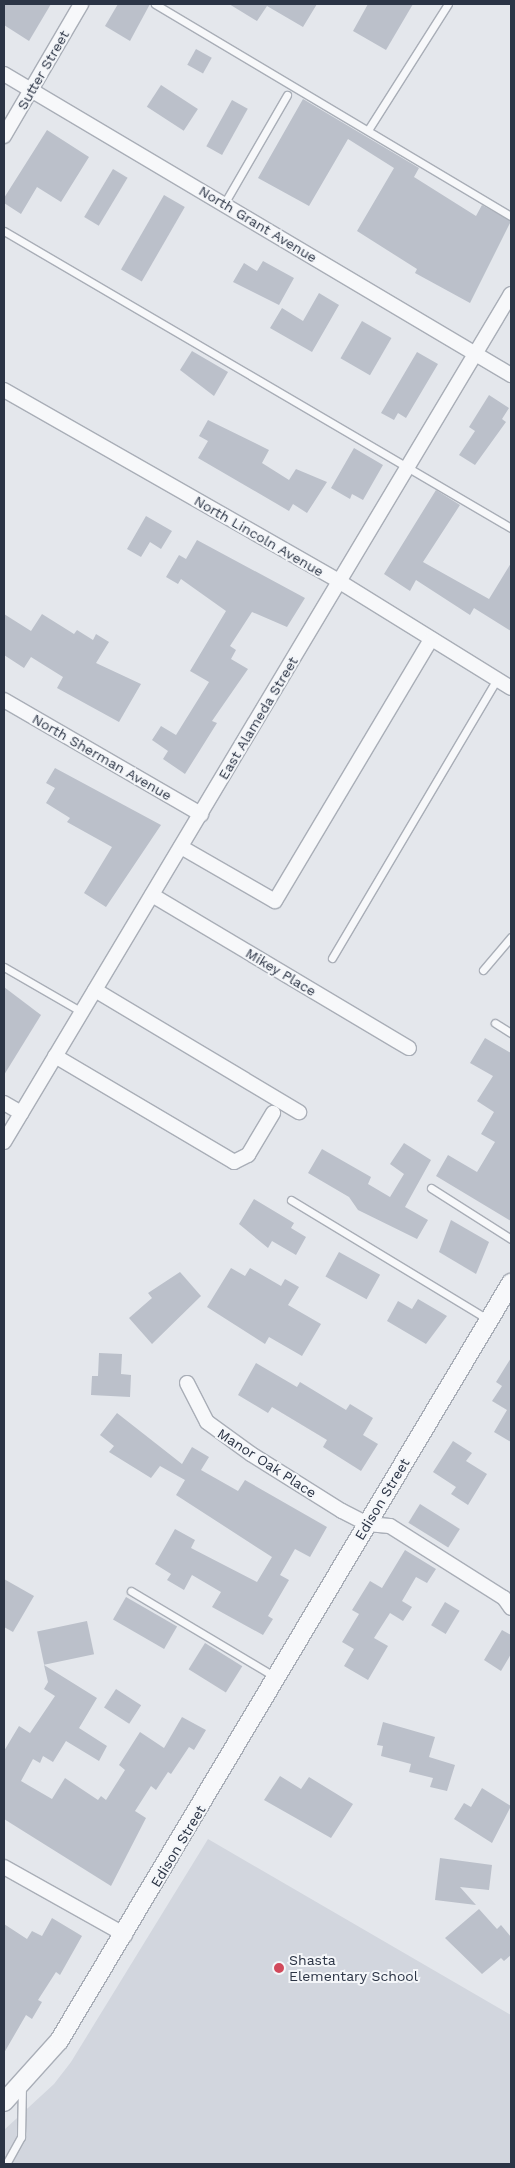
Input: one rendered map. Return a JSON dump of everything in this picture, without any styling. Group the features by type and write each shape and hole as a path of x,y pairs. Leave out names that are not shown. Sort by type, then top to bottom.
{"street":[{"name":"Sutter Street","path":"4,136 81,4"},
{"name":"North Grant Avenue","path":"4,74 511,375"},
{"name":"East Alameda Street","path":"4,1142 409,468 511,294"},
{"name":"North Lincoln Avenue","path":"4,390 340,582 511,688"},
{"path":"181,847 275,901 431,639"},
{"name":"North Sherman Avenue","path":"4,700 200,814"},
{"name":"Mikey Place","path":"152,895 409,1048"},
{"path":"95,990 299,1112"},
{"path":"55,1056 234,1162 248,1155 273,1113"},
{"path":"4,1103 21,1113"},
{"name":"Edison Street","path":"4,2102 59,2041 125,1935 511,1283"},
{"name":"Manor Oak Place","path":"187,1383 207,1422 367,1524"},
{"path":"367,1524 390,1526 504,1598 511,1608"},
{"path":"4,1867 125,1935"}],"lane":[{"path":"155,4 511,216"},
{"path":"368,130 448,4"},
{"path":"224,204 287,95"},
{"path":"4,231 511,528"},
{"path":"332,958 497,680"},
{"path":"483,970 511,937"},
{"path":"4,967 82,1012"},
{"path":"495,1023 511,1033"},
{"path":"431,1188 511,1239"},
{"path":"291,1200 489,1320"},
{"path":"131,1591 278,1679"},
{"path":"6,2164 21,2137 22,2083"}],"shaded area":[{"name":"Shasta Elementary School","path":"208,1839 511,2015 511,2164 4,2164 4,2130 54,2084 71,2062"}],"building":[{"path":"4,4 51,4 29,41 4,25"},
{"path":"118,4 150,4 130,41 105,26"},
{"path":"229,4 317,4 303,27 267,6 257,21"},
{"path":"368,4 413,4 386,50 353,31"},
{"path":"196,49 212,58 203,73 187,65"},
{"path":"161,85 198,109 184,131 147,107"},
{"path":"303,99 419,168 414,177 476,216 482,205 511,221 470,303 415,273 417,269 357,231 394,168 348,139 309,206 258,178"},
{"path":"232,100 248,109 222,155 206,146"},
{"path":"47,130 89,157 61,202 37,187 21,214 4,203 4,198"},
{"path":"113,169 128,178 99,226 84,217"},
{"path":"164,195 185,207 142,281 121,269"},
{"path":"263,261 294,278 279,305 233,282 244,263 257,271"},
{"path":"319,293 339,305 312,352 270,328 282,308 303,321"},
{"path":"362,321 391,338 370,375 340,358"},
{"path":"192,351 228,372 214,396 180,370"},
{"path":"417,352 438,364 406,418 398,413 394,420 381,413"},
{"path":"489,395 509,408 502,419 506,422 475,465 459,455 475,431 469,427"},
{"path":"208,420 269,450 262,463 289,480 296,469 327,482 307,513 293,504 289,511 198,458 208,441 199,436"},
{"path":"354,448 383,465 363,500 352,494 350,499 331,488"},
{"path":"436,490 460,505 423,562 489,599 511,563 511,631 474,608 470,615 416,580 410,591 384,574"},
{"path":"146,516 172,531 161,549 150,542 141,557 127,549"},
{"path":"197,540 305,598 287,627 252,612 230,646 236,650 231,659 248,669 212,721 217,723 185,774 163,759 168,751 152,740 161,726 176,735 209,682 190,671 226,611 181,579 178,584 166,577 179,555 186,559"},
{"path":"4,614 31,631 42,614 74,634 77,630 93,640 96,634 109,642 96,663 141,684 119,722 57,688 63,677 31,657 24,668 4,655"},
{"path":"55,768 161,825 106,907 84,893 112,847 67,822 70,818 46,803 55,788 46,783"},
{"path":"4,987 41,1015 4,1075"},
{"path":"485,1038 511,1053 511,1221 436,1176 448,1155 477,1172 495,1142 481,1134 494,1112 477,1101 493,1076 470,1063"},
{"path":"404,1143 431,1160 405,1207 428,1220 417,1239 358,1210 349,1197 308,1173 322,1149 371,1177 368,1184 390,1197 404,1174 390,1164"},
{"path":"254,1199 294,1223 291,1228 306,1237 296,1255 272,1241 268,1248 239,1224"},
{"path":"451,1220 489,1242 476,1274 439,1252"},
{"path":"339,1252 380,1275 367,1299 325,1276"},
{"path":"231,1268 245,1276 250,1268 281,1286 285,1279 299,1287 288,1305 321,1324 302,1356 269,1337 265,1344 207,1307"},
{"path":"180,1272 201,1296 152,1344 129,1318 152,1298 148,1293"},
{"path":"418,1299 447,1316 426,1344 387,1321 398,1301 412,1309"},
{"path":"99,1353 122,1354 121,1374 131,1375 130,1397 91,1395 92,1376 98,1376"},
{"path":"511,1358 511,1442 494,1432 507,1410 492,1401 502,1386 496,1382"},
{"path":"256,1363 297,1387 300,1382 346,1410 350,1404 373,1418 363,1435 378,1444 361,1471 323,1447 327,1440 272,1407 268,1413 238,1395"},
{"path":"117,1413 182,1464 192,1447 209,1457 201,1470 238,1491 245,1480 327,1527 310,1557 295,1549 280,1575 289,1580 268,1616 273,1619 263,1635 212,1607 221,1592 192,1575 184,1590 167,1580 171,1574 155,1564 175,1529 195,1540 191,1548 257,1582 272,1557 176,1495 185,1480 160,1466 151,1478 109,1452 114,1446 100,1435"},
{"path":"453,1441 472,1453 466,1461 487,1474 468,1505 451,1494 456,1487 433,1472"},
{"path":"420,1504 460,1529 448,1548 408,1523"},
{"path":"405,1550 436,1569 427,1583 416,1577 402,1601 412,1607 403,1621 390,1613 374,1638 388,1646 368,1680 344,1666 354,1649 342,1642 359,1614 352,1610 370,1581 382,1588"},
{"path":"4,1579 34,1596 13,1632 4,1627"},
{"path":"126,1597 177,1626 164,1649 113,1620"},
{"path":"445,1602 460,1611 446,1634 431,1625"},
{"path":"87,1621 94,1654 44,1665 37,1632"},
{"path":"502,1630 511,1635 511,1654 501,1671 484,1660"},
{"path":"205,1643 242,1666 226,1693 189,1669"},
{"path":"44,1665 97,1698 79,1728 107,1746 99,1761 66,1741 53,1762 43,1756 40,1763 33,1759 21,1781 52,1799 65,1778 98,1800 101,1796 106,1800 125,1770 119,1765 140,1732 164,1748 182,1717 206,1730 194,1750 189,1747 171,1774 168,1772 156,1790 151,1786 135,1811 146,1818 111,1886 4,1819 4,1751 19,1726 30,1733 55,1696 44,1689 48,1682"},
{"path":"116,1689 141,1705 129,1724 104,1707"},
{"path":"383,1722 435,1737 429,1757 455,1765 447,1791 430,1787 433,1778 409,1772 411,1764 381,1756 383,1746 377,1745"},
{"path":"280,1776 301,1789 309,1777 353,1804 331,1838 264,1800"},
{"path":"482,1788 511,1806 492,1843 454,1819 464,1803 471,1807"},
{"path":"440,1858 492,1865 489,1890 460,1887 476,1905 435,1900"},
{"path":"479,1909 497,1929 501,1925 511,1937 511,1955 504,1961 501,1958 482,1974 445,1938"},
{"path":"52,1918 82,1936 60,1975 56,1972 38,2000 42,2002 32,2019 26,2015 4,2053 4,1924 27,1939 32,1931 42,1936"}],"place":[{"name":"Shasta Elementary School","path":"279,1968"}]}
